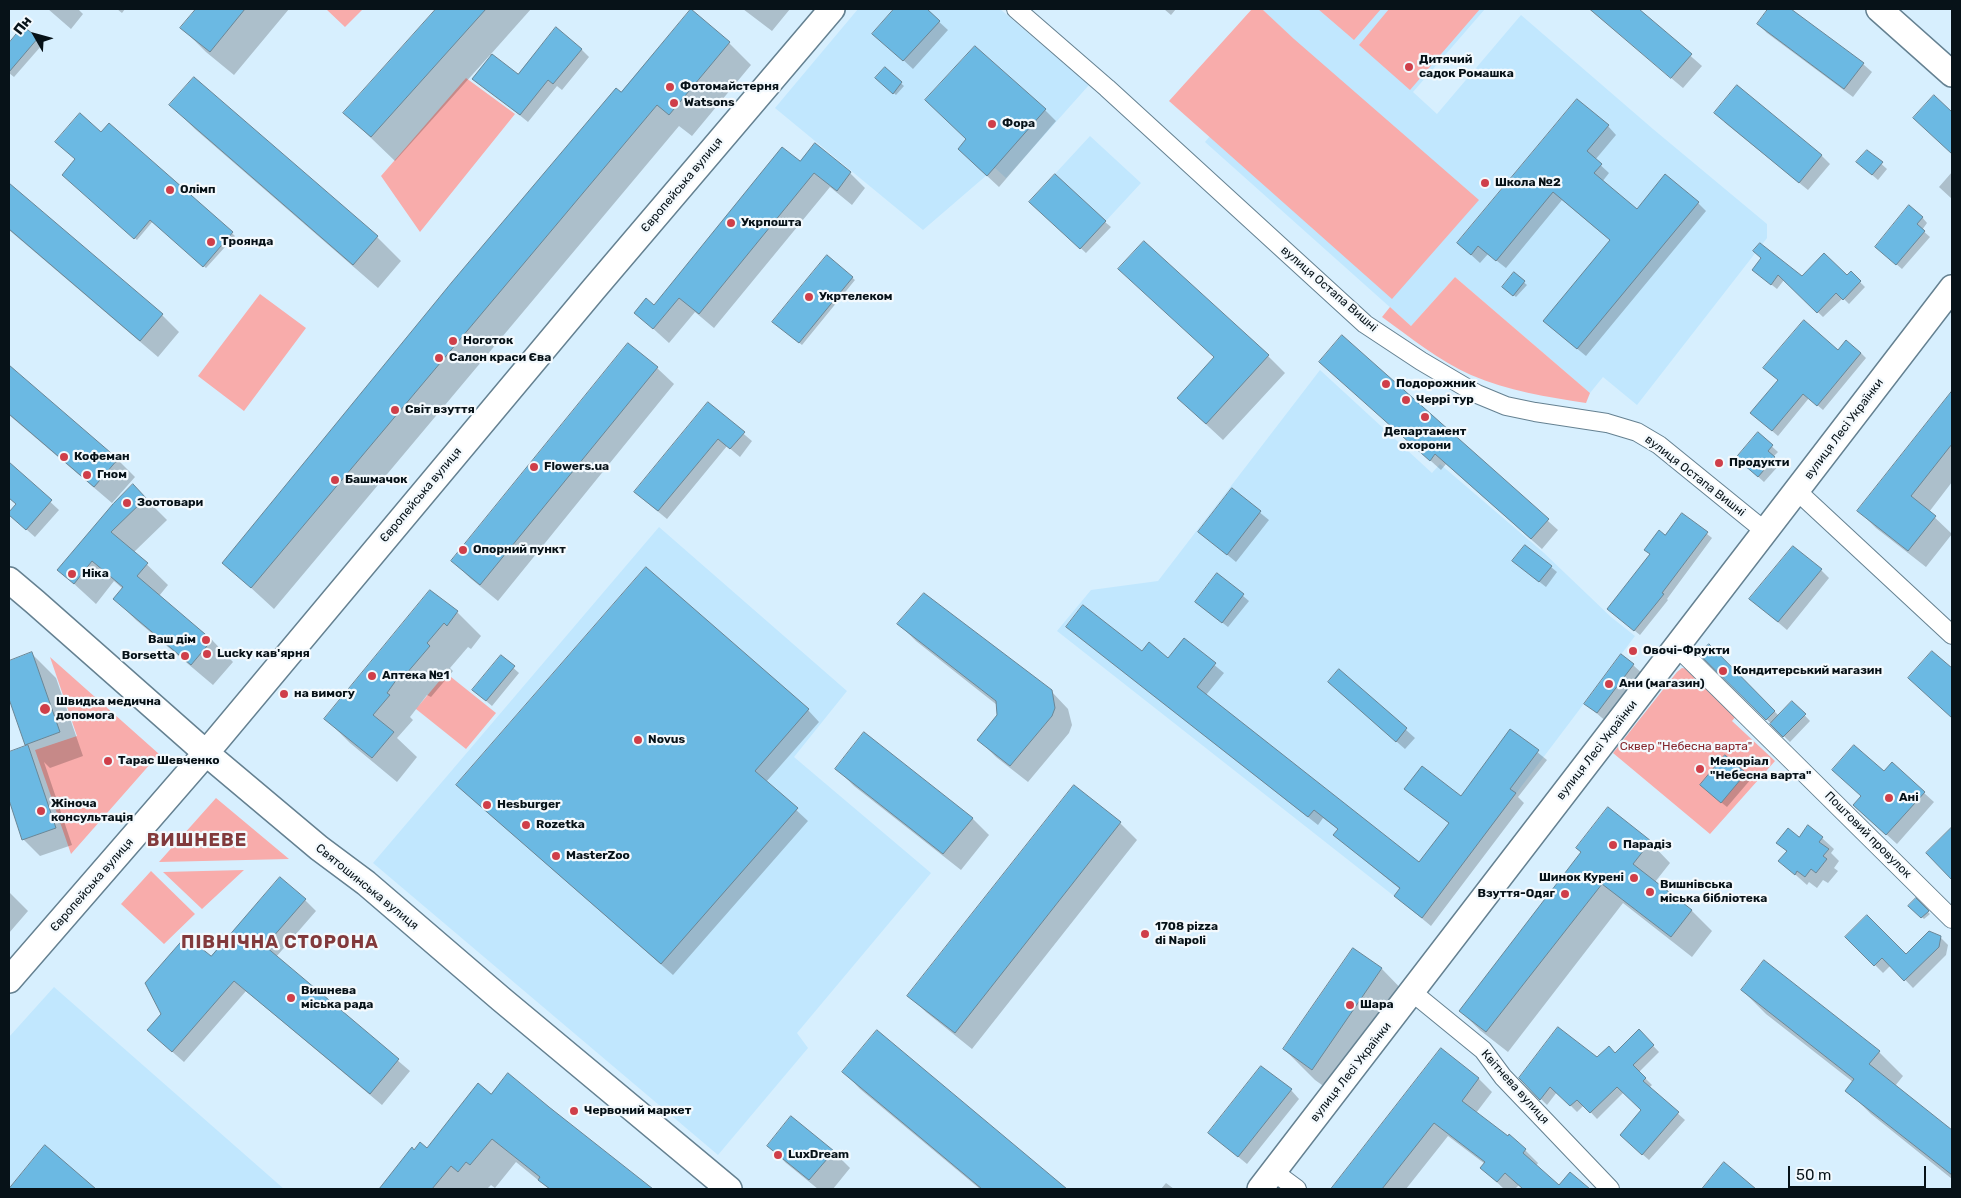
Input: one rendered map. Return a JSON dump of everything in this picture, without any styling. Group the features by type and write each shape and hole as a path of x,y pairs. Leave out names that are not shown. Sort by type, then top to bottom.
{"street":[{"name":"Європейська вулиця","path":"9,980 206,753 593,290 832,9"},
{"name":"вулиця Остапа Вишні","path":"1016,9 1107,88 1365,324 1421,361 1477,394 1506,406 1607,423 1637,432 1659,445 1766,532"},
{"path":"1879,9 1952,74"},
{"name":"вулиця Лесі Українки","path":"1267,1180 1952,288"},
{"path":"1797,491 1952,635"},
{"name":"Святошинська вулиця","path":"9,580 206,753 319,848 366,883 508,1005 729,1189"},
{"name":"Поштовий провулок","path":"1677,647 1952,919"},
{"name":"Квітнева вулиця","path":"1412,992 1483,1050 1504,1077 1610,1189"},
{"path":"1267,1180 1297,1189"}],"shaded area":[{"path":"858,9 1000,9 1089,85 1006,178 995,168 923,230 775,108"},
{"name":"Школа №2","path":"1262,9 1485,9 1413,92 1437,114 1521,15 1767,224 1767,238 1637,405 1603,377 1590,393 1455,277 1411,326 1205,142 1293,39"},
{"path":"1090,136 1141,183 1080,249 1029,202"},
{"path":"1320,370 1432,473 1440,464 1544,553 1611,617 1635,636 1422,918 1057,631 1091,590 1158,581"},
{"path":"659,527 847,691 794,757 931,873 797,1033 808,1048 718,1155 373,863"},
{"path":"54,987 284,1189 9,1189 9,1037"}],"green space":[{"path":"326,9 363,9 345,27"},
{"path":"1252,9 1262,9 1479,200 1392,299 1169,101"},
{"path":"1318,9 1381,9 1354,40"},
{"name":"Дитячий садок Ромашка","path":"1389,9 1480,9 1410,90 1359,45"},
{"path":"466,78 515,114 420,232 381,176"},
{"path":"1455,277 1590,393 1586,403 1542,396 1485,381 1436,356 1382,317 1390,307 1411,326"},
{"path":"260,294 306,328 244,411 198,376"},
{"path":"50,657 159,754 71,854 35,750 77,736"},
{"name":"Сквер \"Небесна варта\"","path":"1682,668 1688,669 1737,715 1732,721 1775,761 1710,834 1613,753"},
{"path":"446,673 496,713 466,749 416,709"},
{"path":"216,798 289,859 159,862"},
{"path":"244,870 202,909 163,872"},
{"path":"151,871 195,914 164,944 121,904"}],"building":[{"path":"196,9 245,9 210,52 180,28"},
{"path":"436,9 486,9 371,137 343,113"},
{"path":"691,9 730,42 669,115 657,105 251,588 222,563 452,282 616,88 621,92"},
{"path":"894,9 927,9 940,21 903,61 872,34"},
{"path":"1590,9 1639,9 1692,54 1671,78"},
{"path":"1768,9 1791,9 1864,63 1844,89 1757,24"},
{"path":"23,26 38,38 9,72 9,43"},
{"path":"556,27 582,49 553,84 548,80 520,115 472,79 492,54 518,74"},
{"name":"Фора","path":"975,46 1046,109 987,176 958,149 966,139 925,100"},
{"path":"885,67 902,82 893,94 875,78"},
{"path":"194,77 378,236 353,265 169,105"},
{"path":"1737,85 1822,155 1799,183 1714,113"},
{"path":"1934,95 1952,112 1952,154 1913,118"},
{"path":"1577,99 1609,125 1587,151 1602,164 1594,173 1637,209 1665,174 1699,202 1577,349 1543,321 1610,240 1553,192 1496,261 1478,246 1471,255 1457,243"},
{"path":"80,113 101,132 109,123 233,232 203,267 150,220 134,239 62,175 75,159 55,142"},
{"path":"815,143 851,172 837,191 814,173 699,314 679,298 653,329 634,313 646,298 654,305 782,147 800,161"},
{"path":"1867,150 1883,162 1872,175 1856,162"},
{"path":"1055,174 1106,221 1080,249 1029,202"},
{"path":"9,183 163,314 140,341 9,229"},
{"path":"1909,205 1923,217 1917,224 1925,231 1896,265 1875,247"},
{"path":"1144,241 1269,355 1206,424 1177,398 1214,357 1118,269"},
{"path":"1760,243 1802,276 1824,253 1847,275 1851,271 1861,281 1843,300 1836,293 1817,313 1778,275 1771,285 1752,270 1761,258 1753,251"},
{"path":"827,255 853,277 799,343 772,322"},
{"path":"1514,272 1525,281 1513,296 1502,287"},
{"path":"1804,320 1838,350 1846,340 1861,353 1817,406 1803,394 1772,431 1750,413 1778,380 1763,368"},
{"path":"1342,335 1549,519 1531,539 1435,454 1430,461 1319,362"},
{"path":"628,343 658,367 480,585 451,561"},
{"path":"9,365 118,459 94,487 9,414"},
{"path":"1952,391 1952,444 1911,496 1936,516 1908,551 1857,511"},
{"path":"708,402 745,432 730,449 718,439 658,511 634,492"},
{"path":"1758,432 1773,445 1768,451 1775,457 1758,477 1736,458"},
{"path":"9,462 52,500 26,530 9,515 9,512 16,504 9,498"},
{"path":"133,484 146,498 111,532 148,563 137,576 212,640 191,665 113,599 123,587 92,561 74,584 57,570 113,504"},
{"path":"1232,488 1261,511 1227,555 1198,532"},
{"path":"1682,513 1708,532 1662,593 1664,594 1634,631 1607,609 1650,554 1644,550 1659,530 1665,535"},
{"path":"1525,545 1552,566 1539,582 1512,561"},
{"path":"1793,546 1822,569 1778,622 1749,599"},
{"name":"Novus","path":"646,567 809,709 755,771 798,808 661,964 456,785"},
{"path":"1217,573 1244,594 1222,623 1195,602"},
{"path":"430,590 458,611 447,626 444,623 427,643 430,646 406,674 402,672 387,693 390,695 373,715 394,732 372,758 324,719"},
{"path":"924,593 1052,690 1055,708 1052,716 1010,766 977,740 997,715 996,701 897,624"},
{"path":"1083,605 1142,651 1149,642 1168,658 1184,638 1216,663 1197,687 1419,862 1449,823 1404,789 1422,766 1461,796 1510,729 1539,750 1510,789 1516,793 1422,918 1394,896 1400,888 1333,835 1338,829 1314,810 1308,817 1066,627"},
{"path":"1709,644 1775,711 1766,720 1699,654"},
{"path":"1932,651 1952,668 1952,718 1908,678"},
{"path":"32,652 60,732 25,745 9,699 9,661"},
{"name":"Ани (магазин)","path":"1621,654 1634,664 1597,713 1584,704"},
{"path":"501,655 515,666 486,701 472,690"},
{"path":"1339,669 1407,728 1396,742 1328,682"},
{"path":"1792,701 1806,714 1783,737 1770,724"},
{"path":"864,732 973,818 943,854 835,769"},
{"path":"28,745 56,828 22,840 9,800 9,752"},
{"path":"1854,745 1884,771 1892,762 1925,792 1886,835 1853,805 1861,796 1832,770"},
{"path":"1725,755 1746,773 1721,803 1700,785"},
{"path":"1074,785 1121,822 955,1033 907,996"},
{"path":"1608,807 1651,841 1633,864 1692,910 1671,937 1602,884 1486,1032 1459,1011 1581,852 1576,848"},
{"path":"1808,825 1823,837 1819,842 1829,849 1823,856 1827,859 1816,873 1811,869 1805,877 1797,871 1795,875 1778,861 1787,851 1776,843 1788,828 1799,837"},
{"path":"1952,827 1952,880 1926,853"},
{"name":"Вишнева міська рада","path":"280,877 306,899 265,946 399,1059 370,1094 234,981 172,1052 147,1030 161,1014 145,983 186,936 211,956"},
{"path":"1916,898 1929,911 1921,918 1908,906"},
{"path":"1867,915 1906,954 1929,931 1941,936 1939,947 1904,981 1882,958 1874,966 1845,937"},
{"path":"1353,948 1382,968 1312,1070 1283,1049"},
{"path":"1764,960 1880,1051 1869,1064 1952,1130 1952,1175 1845,1091 1854,1079 1741,990"},
{"path":"1558,1027 1597,1057 1609,1046 1615,1053 1639,1029 1654,1045 1633,1065 1646,1078 1643,1081 1679,1112 1642,1155 1620,1135 1641,1110 1617,1087 1590,1113 1577,1100 1570,1106 1550,1087 1540,1100 1519,1078"},
{"path":"877,1030 1067,1189 982,1189 842,1072"},
{"path":"1441,1048 1479,1078 1462,1101 1508,1136 1509,1134 1526,1149 1523,1153 1559,1185 1570,1172 1590,1189 1523,1189 1505,1173 1497,1182 1480,1168 1485,1162 1434,1123 1382,1189 1331,1189"},
{"path":"1261,1066 1292,1089 1238,1157 1208,1133"},
{"path":"508,1073 653,1189 550,1189 538,1180 540,1177 492,1139 470,1165 466,1162 458,1172 451,1166 432,1189 379,1189 412,1147 414,1150 420,1142 427,1148 478,1083 491,1094"},
{"path":"791,1116 834,1151 809,1180 767,1146"},
{"path":"45,1145 96,1189 9,1189"},
{"path":"1724,1162 1756,1189 1702,1189"}],"place":[{"name":"Дитячий садок Ромашка","path":"1409,67"},
{"name":"Фотомайстерня","path":"670,87"},
{"name":"Watsons","path":"674,103"},
{"name":"Фора","path":"992,124"},
{"name":"Школа №2","path":"1485,183"},
{"name":"Олімп","path":"170,190"},
{"name":"Укрпошта","path":"731,223"},
{"name":"Троянда","path":"211,242"},
{"name":"Укртелеком","path":"809,297"},
{"name":"Ноготок","path":"453,341"},
{"name":"Салон краси Єва","path":"439,358"},
{"name":"Подорожник","path":"1386,384"},
{"name":"Черрі тур","path":"1406,400"},
{"name":"Світ взуття","path":"395,410"},
{"name":"Департамент охорони","path":"1425,417"},
{"name":"Кофеман","path":"64,457"},
{"name":"Продукти","path":"1719,463"},
{"name":"Flowers.ua","path":"534,467"},
{"name":"Гном","path":"87,475"},
{"name":"Башмачок","path":"335,480"},
{"name":"Зоотовари","path":"127,503"},
{"name":"Опорний пункт","path":"463,550"},
{"name":"Ніка","path":"72,574"},
{"name":"Ваш дім","path":"206,640"},
{"name":"Овочі-Фрукти","path":"1633,651"},
{"name":"Lucky кав'ярня","path":"207,654"},
{"name":"Borsetta","path":"185,656"},
{"name":"Кондитерський магазин","path":"1723,671"},
{"name":"Аптека №1","path":"372,676"},
{"name":"Ани (магазин)","path":"1609,684"},
{"name":"на вимогу","path":"284,694"},
{"name":"Швидка медична допомога","path":"45,709"},
{"name":"Novus","path":"638,740"},
{"name":"Тарас Шевченко","path":"108,761"},
{"name":"Меморіал \"Небесна варта\"","path":"1700,769"},
{"name":"Ані","path":"1889,798"},
{"name":"Hesburger","path":"487,805"},
{"name":"Жіноча консультація","path":"41,811"},
{"name":"Rozetka","path":"526,825"},
{"name":"Парадіз","path":"1613,845"},
{"name":"MasterZoo","path":"556,856"},
{"name":"Шинок Курені","path":"1634,878"},
{"name":"Вишнівська міська бібліотека","path":"1650,892"},
{"name":"Взуття-Одяг","path":"1565,894"},
{"name":"1708 pizza di Napoli","path":"1145,934"},
{"name":"Вишнева міська рада","path":"291,998"},
{"name":"Шара","path":"1350,1005"},
{"name":"Червоний маркет","path":"574,1111"},
{"name":"LuxDream","path":"778,1155"}],"district":[{"name":"ВИШНЕВЕ","path":"197,841"},
{"name":"ПІВНІЧНА СТОРОНА","path":"280,943"}]}
